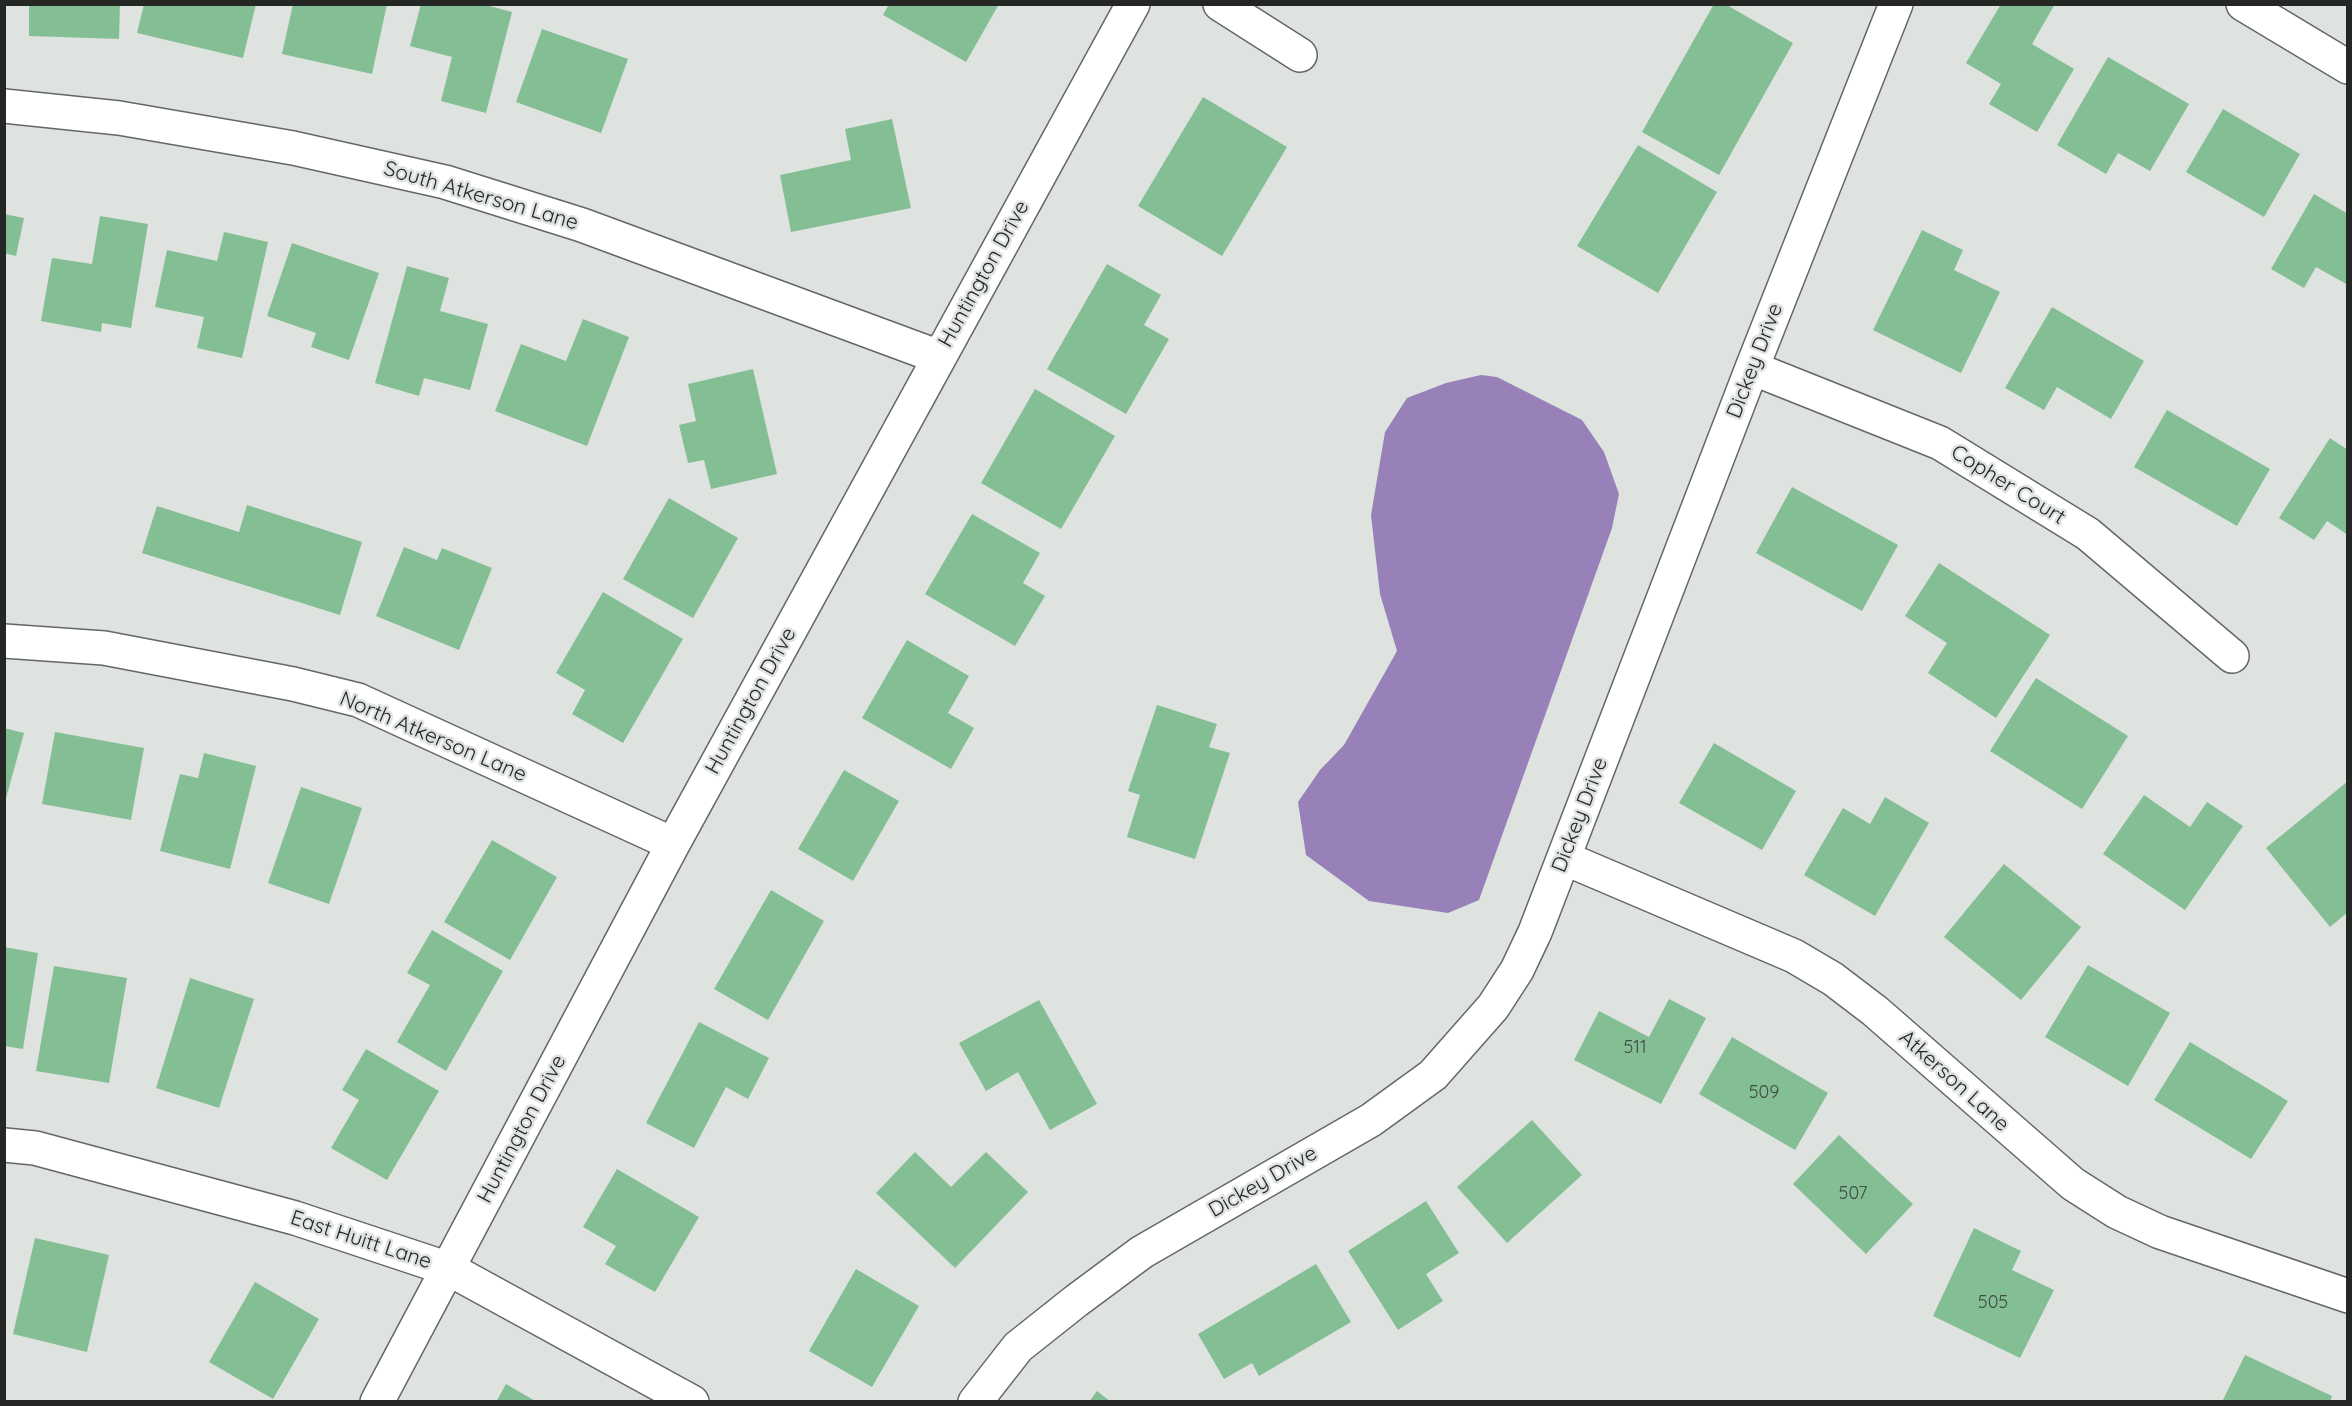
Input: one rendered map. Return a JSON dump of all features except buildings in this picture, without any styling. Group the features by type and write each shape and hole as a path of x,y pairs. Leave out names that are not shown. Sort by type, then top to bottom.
{"street":[{"name":"Huntington Drive","path":"377,1401 673,844 1134,4"},
{"path":"1220,4 1300,55"},
{"name":"Dickey Drive","path":"975,1401 1018,1347 1142,1252 1371,1120 1433,1075 1493,1007 1517,970 1535,932 1752,368 1896,4"},
{"path":"2243,4 2348,68"},
{"name":"South Atkerson Lane","path":"4,106 119,118 258,142 445,182 582,225 939,357"},
{"name":"Copher Court","path":"1752,368 1940,443 2088,534 2232,656"},
{"name":"North Atkerson Lane","path":"4,640 104,648 293,684 357,700 673,844"},
{"name":"Atkerson Lane","path":"1564,858 1794,956 1833,979 1875,1011 2055,1169 2117,1212 2160,1232 2348,1296"},
{"name":"East Huitt Lane","path":"4,1145 35,1148 295,1218 449,1269 692,1401"}],"shaded area":[{"path":"1481,375 1497,377 1582,420 1604,452 1619,494 1612,528 1479,900 1448,913 1369,901 1306,855 1298,802 1320,770 1344,745 1397,651 1380,594 1371,515 1385,432 1407,398 1446,383"}]}
